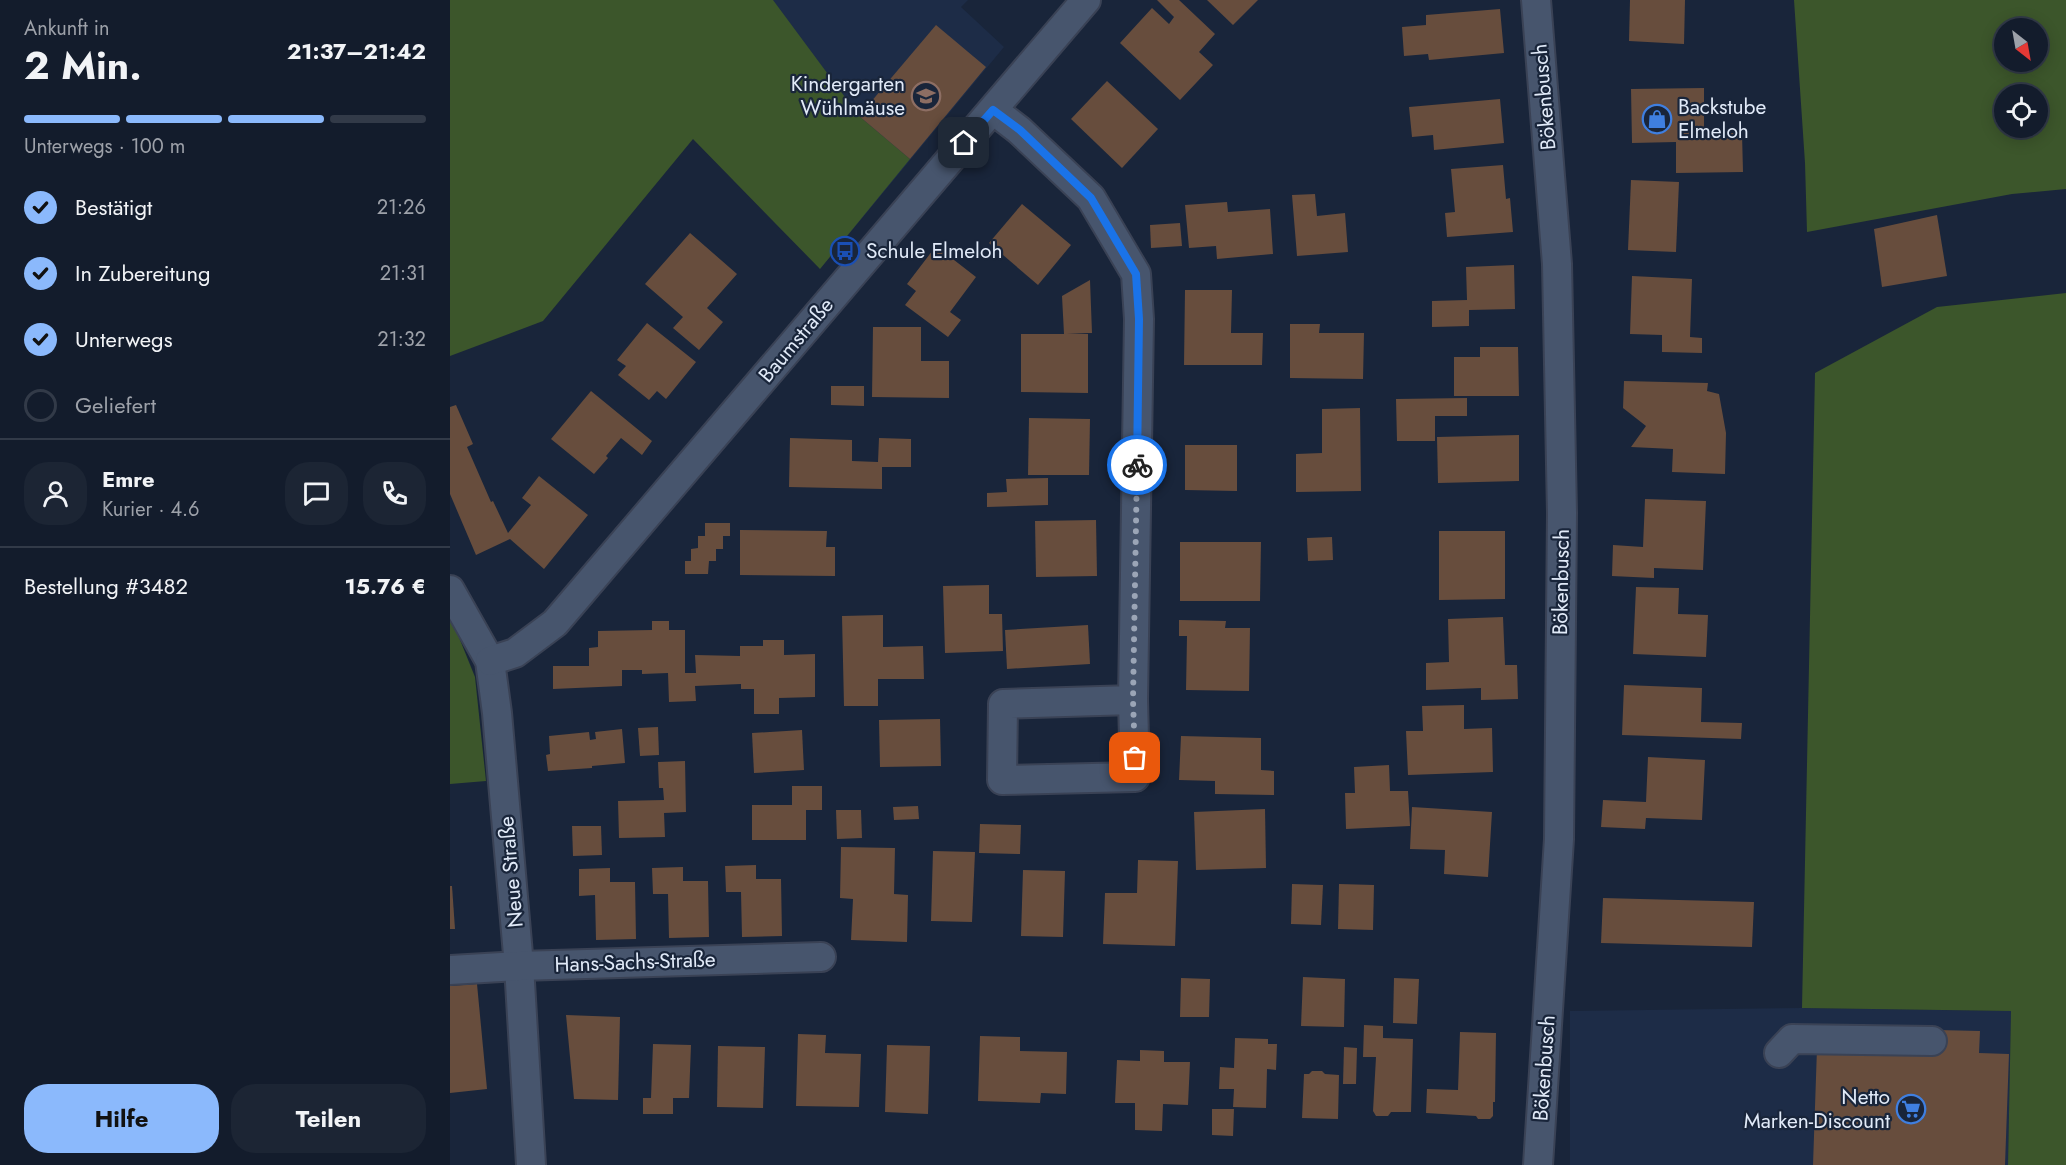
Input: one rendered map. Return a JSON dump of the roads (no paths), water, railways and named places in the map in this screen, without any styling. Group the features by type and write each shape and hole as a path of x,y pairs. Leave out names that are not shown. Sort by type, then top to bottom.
{"street":[{"name":"Baumstraße","path":"490,661 515,653 555,623 1086,0"},
{"name":"Bökenbusch","path":"1536,0 1557,264 1562,513 1558,839 1538,1165"},
{"path":"993,110 1020,130 1091,198 1136,274 1139,319 1133,700 1135,777 1002,780 1003,704 1133,700"},
{"name":"Neue Straße","path":"450,590 490,661 498,724 519,966 531,1165"},
{"name":"Hans-Sachs-Straße","path":"450,970 821,957"},
{"path":"1779,1053 1792,1039 1932,1041"}],"place":[{"name":"Kindergarten Wühlmäuse","path":"926,96"},
{"name":"Backstube Elmeloh","path":"1657,119"},
{"name":"Schule Elmeloh","path":"845,251"},
{"name":"Netto Marken-Discount","path":"1911,1109"}]}
